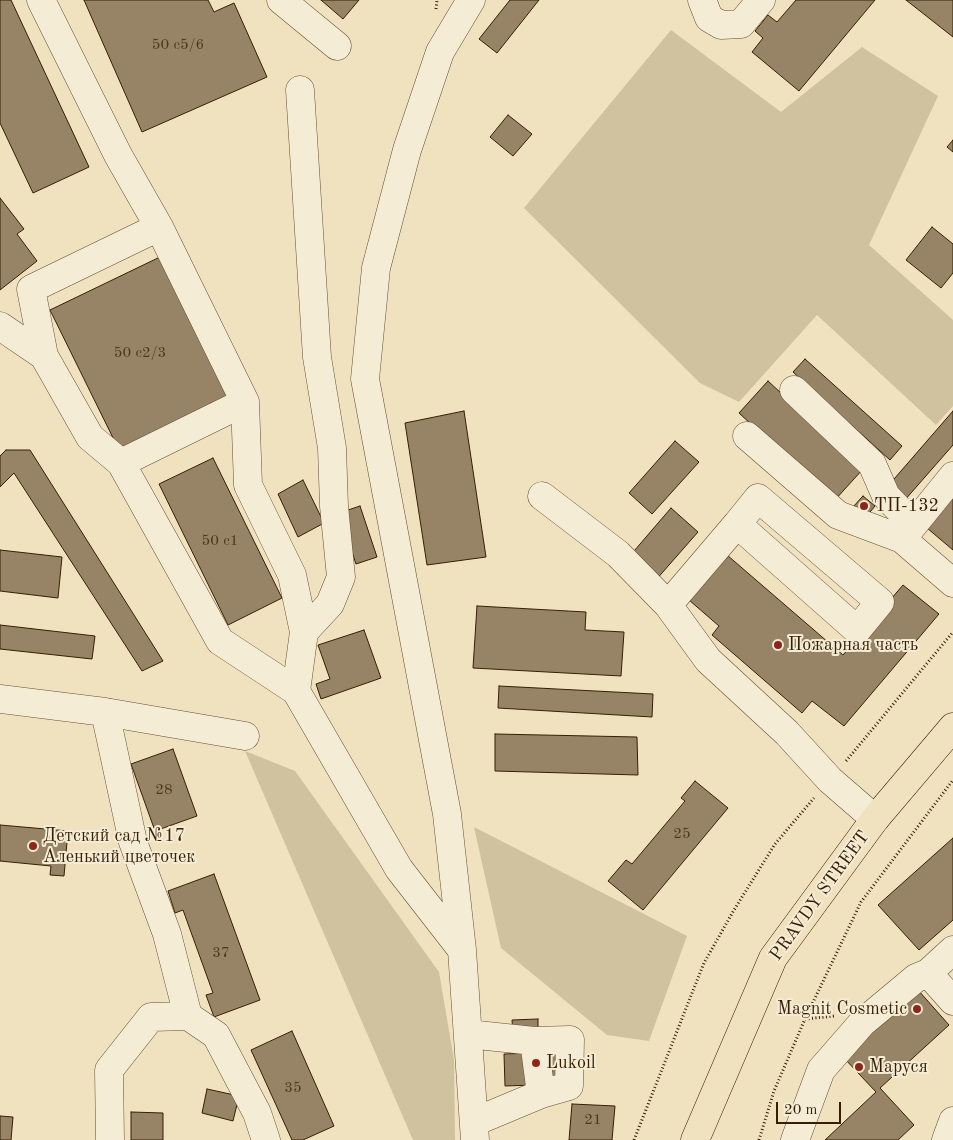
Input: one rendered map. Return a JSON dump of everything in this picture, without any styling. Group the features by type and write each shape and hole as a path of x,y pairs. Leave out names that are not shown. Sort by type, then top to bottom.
{"main road":[{"name":"PRAVDY STREET","path":"695,1140 773,958 875,819 953,727"}],"street":[{"path":"41,0 118,155 159,227 245,402 248,484 292,575 304,632 296,691"},
{"path":"281,0 337,46"},
{"path":"454,0 440,52 407,150 376,268 365,379 447,814 462,950 474,1131 541,1094 569,1086 570,1040 534,1041 468,1034"},
{"path":"440,52 471,0"},
{"path":"702,0 709,18 721,25 741,24 761,0"},
{"path":"300,90 317,357 332,448 334,506 341,577 330,604 304,632"},
{"path":"159,227 31,289 44,356 90,437 121,464 220,641 296,691 400,869 462,950"},
{"path":"0,326 44,356"},
{"path":"794,390 872,464 886,496 908,531 953,583"},
{"path":"121,464 245,402"},
{"path":"747,436 838,515 908,531"},
{"path":"908,531 953,476"},
{"path":"542,496 618,554 668,605 708,660 787,733 830,780 875,819"},
{"path":"668,605 758,498 880,602 857,630 737,524"},
{"path":"0,699 105,712 245,736"},
{"path":"105,712 133,842 166,934 188,1016"},
{"path":"795,1140 821,1070 862,1023 916,978 928,973 953,950"},
{"path":"928,973 953,1000"},
{"path":"110,1140 109,1070 151,1017 188,1016 216,1035 256,1113 266,1140"},
{"path":"946,1140 953,1122"}],"path":[{"path":"634,1140 704,963 775,844 953,632"},
{"path":"759,1140 774,1091 805,1019 861,902 953,780"},
{"path":"805,1019 841,1015"}],"shaded area":[{"path":"671,30 781,112 862,47 938,96 869,245 953,320 953,406 936,425 817,315 739,402 700,383 524,208"},
{"path":"245,751 295,771 439,972 454,1060 455,1140 413,1140"},
{"path":"474,827 687,936 649,1041 607,1035 501,948"}],"building":[{"path":"0,0 11,0 89,167 33,193 0,123"},
{"path":"84,0 208,0 214,12 234,3 267,77 142,132"},
{"path":"321,0 359,0 343,19"},
{"path":"510,0 539,0 497,53 479,39"},
{"path":"796,0 875,0 799,91 752,52 763,38 755,31 768,15 777,22"},
{"path":"906,0 953,0 953,37"},
{"path":"508,115 532,134 513,156 490,137"},
{"path":"953,140 953,152 947,147"},
{"path":"0,198 24,229 17,234 37,261 0,290"},
{"path":"932,227 953,244 953,273 941,288 906,260"},
{"path":"162,256 230,396 119,450 50,310"},
{"path":"805,359 902,446 890,460 793,372"},
{"path":"768,381 863,469 834,501 739,413"},
{"path":"464,411 486,557 427,565 405,423"},
{"path":"953,411 953,445 904,501 888,486"},
{"path":"675,441 699,462 652,514 629,493"},
{"path":"6,450 30,450 163,661 142,671 14,473 0,487 0,456"},
{"path":"213,458 282,598 228,625 159,484"},
{"path":"303,480 324,523 298,537 278,494"},
{"name":"ТП-132","path":"863,496 875,506 866,517 853,507"},
{"path":"953,497 953,550 927,528"},
{"path":"360,506 377,557 356,564 339,513"},
{"path":"671,508 698,532 655,581 628,558"},
{"path":"0,550 62,557 58,598 0,591"},
{"name":"Пожарная часть","path":"727,555 843,655 903,585 939,614 844,726 812,701 802,713 712,635 719,626 689,600"},
{"path":"477,606 586,612 585,630 624,632 621,676 473,668"},
{"path":"0,625 95,636 92,659 0,649"},
{"path":"364,630 381,678 321,699 316,684 330,679 318,645"},
{"path":"499,686 653,694 652,717 498,708"},
{"path":"495,734 637,737 638,775 495,771"},
{"path":"173,749 197,816 155,831 131,764"},
{"path":"695,781 728,808 643,910 608,881 626,860 632,864 685,801 681,798"},
{"name":"Детский сад №17 Аленький цветочек","path":"0,825 68,831 64,876 50,875 51,866 0,861"},
{"path":"953,838 953,920 919,950 878,905"},
{"path":"214,874 260,1000 214,1017 206,995 213,993 183,910 175,913 168,891"},
{"path":"918,990 949,1025 880,1088 914,1125 898,1140 825,1140 876,1092 844,1058"},
{"path":"538,1019 538,1034 513,1035 512,1020"},
{"path":"292,1031 334,1126 303,1140 292,1140 251,1050"},
{"path":"562,1052 563,1084 505,1086 504,1054"},
{"path":"207,1089 239,1096 233,1121 202,1113"},
{"path":"572,1104 615,1106 612,1140 569,1140"},
{"path":"131,1112 163,1113 163,1140 131,1140"},
{"path":"0,1116 13,1117 11,1140 0,1140"}],"place":[{"name":"ТП-132","path":"864,506"},
{"name":"Пожарная часть","path":"778,645"},
{"name":"Детский сад №17 Аленький цветочек","path":"33,846"},
{"name":"Magnit Cosmetic","path":"917,1009"},
{"name":"Lukoil","path":"536,1063"},
{"name":"Маруся","path":"859,1067"}]}
